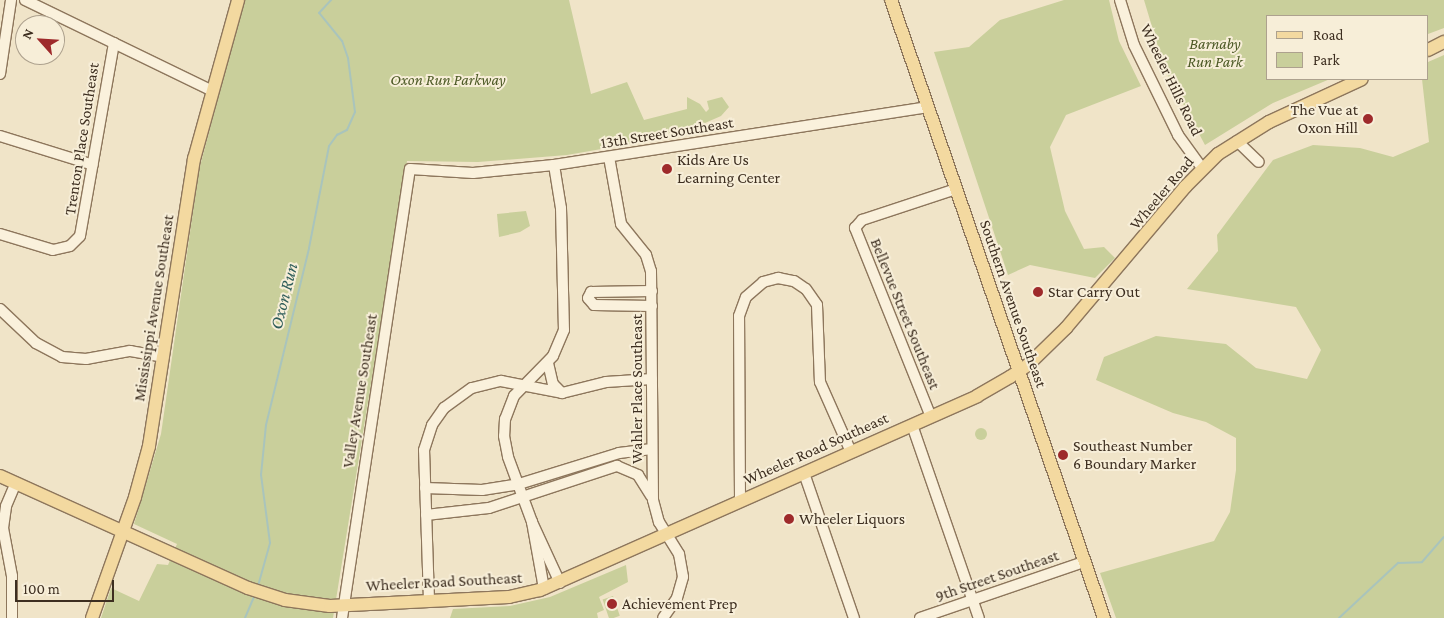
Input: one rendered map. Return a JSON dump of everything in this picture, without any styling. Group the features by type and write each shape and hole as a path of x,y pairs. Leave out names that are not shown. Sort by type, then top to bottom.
{"main road":[{"name":"Mississippi Avenue Southeast","path":"92,618 123,530 149,446 194,159 238,0"},
{"name":"Southern Avenue Southeast","path":"891,0 1104,618"},
{"path":"1429,50 1444,42"},
{"name":"Wheeler Road","path":"1019,371 1062,332 1202,168 1237,141 1278,117 1360,80"},
{"name":"Wheeler Road Southeast","path":"0,476 263,594 315,605 509,596 544,589 560,583 740,500 931,417 990,389 1019,371"}],"street":[{"path":"0,74 11,0"},
{"path":"26,0 212,91"},
{"name":"Wheeler Hills Road","path":"1120,0 1137,52 1178,135 1202,168"},
{"name":"Trenton Place Southeast","path":"0,234 53,250 64,248 78,239 84,224 114,43"},
{"name":"13th Street Southeast","path":"410,169 473,173 554,165 927,107"},
{"path":"0,136 93,165"},
{"path":"1237,141 1259,162"},
{"name":"Wahler Place Southeast","path":"609,157 621,224 649,261 652,291 653,500 659,522 679,554 683,577 677,598 663,618"},
{"path":"554,165 561,208 564,322 559,347 548,363 524,384 508,408 504,430 506,452 532,522 560,583"},
{"name":"Valley Avenue Southeast","path":"342,618 410,169"},
{"name":"Bellevue Street Southeast","path":"931,417 855,232 858,222 956,189"},
{"path":"740,500 739,316 746,296 763,282 776,278 794,281 806,289 817,304 820,382 852,452"},
{"path":"652,291 591,292 588,298 594,305 652,306"},
{"path":"0,309 40,346 62,357 86,359 130,351 163,357"},
{"path":"548,363 551,379 562,393"},
{"path":"429,600 425,488 426,442 444,408 457,396 488,383 510,381 562,393 606,382 652,380"},
{"path":"912,425 979,618"},
{"path":"426,515 463,513 524,498 617,453 652,449"},
{"path":"617,453 623,468"},
{"path":"425,488 482,490 561,479 605,469 623,468 638,474 653,500"},
{"path":"804,473 854,618"},
{"path":"12,618 13,582 3,528 6,506 16,483"},
{"path":"532,522 544,589"},
{"name":"9th Street Southeast","path":"920,618 1084,562"}],"green space":[{"name":"Oxon Run Parkway","path":"244,0 569,0 591,94 627,82 644,120 687,109 687,97 700,104 706,112 709,109 707,101 722,97 729,107 721,116 705,123 698,120 694,126 636,143 567,155 478,162 407,161 333,618 101,618 111,588 139,601 157,564 168,565 177,544 134,524 161,434 199,170"},
{"path":"1064,0 1109,0 1119,41 1141,86 1066,115 1050,147 1065,211 1084,249 1104,247 1115,258 1095,278 1030,265 1008,275 934,52 969,47 1000,20"},
{"name":"Barnaby Run Park","path":"1144,0 1444,0 1444,28 1429,34 1429,15 1266,15 1266,80 1328,80 1273,103 1205,145 1165,70"},
{"path":"1444,55 1444,618 1116,618 1100,573 1214,541 1230,512 1236,470 1236,438 1206,422 1173,413 1096,380 1104,357 1156,336 1226,344 1256,368 1307,379 1321,350 1296,307 1187,289 1218,251 1217,235 1273,160 1313,145 1360,148 1393,157 1429,142 1422,80 1429,80 1429,62"},
{"path":"526,211 530,226 520,232 499,237 497,214"},
{"path":"979,428 983,428 987,434 983,440 979,440 975,436 975,432"},
{"path":"626,565 628,582 599,597 604,610 597,613 598,618 450,618 453,609 510,606 550,597"},
{"path":"613,596 620,616 609,618 603,600"}],"waterway":[{"name":"Oxon Run","path":"258,586 270,543 261,475 266,425 309,248 329,146 337,135 347,130 355,112 348,58 342,41 319,13 331,0"},
{"path":"1339,618 1398,563 1422,562 1444,537"},
{"name":"Oxon Run","path":"245,618 255,595"}],"place":[{"name":"The Vue at Oxon Hill","path":"1368,119"},
{"name":"Kids Are Us Learning Center","path":"667,169"},
{"name":"Star Carry Out","path":"1038,292"},
{"name":"Southeast Number 6 Boundary Marker","path":"1063,455"},
{"name":"Wheeler Liquors","path":"789,519"},
{"name":"Achievement Prep","path":"612,604"}]}
